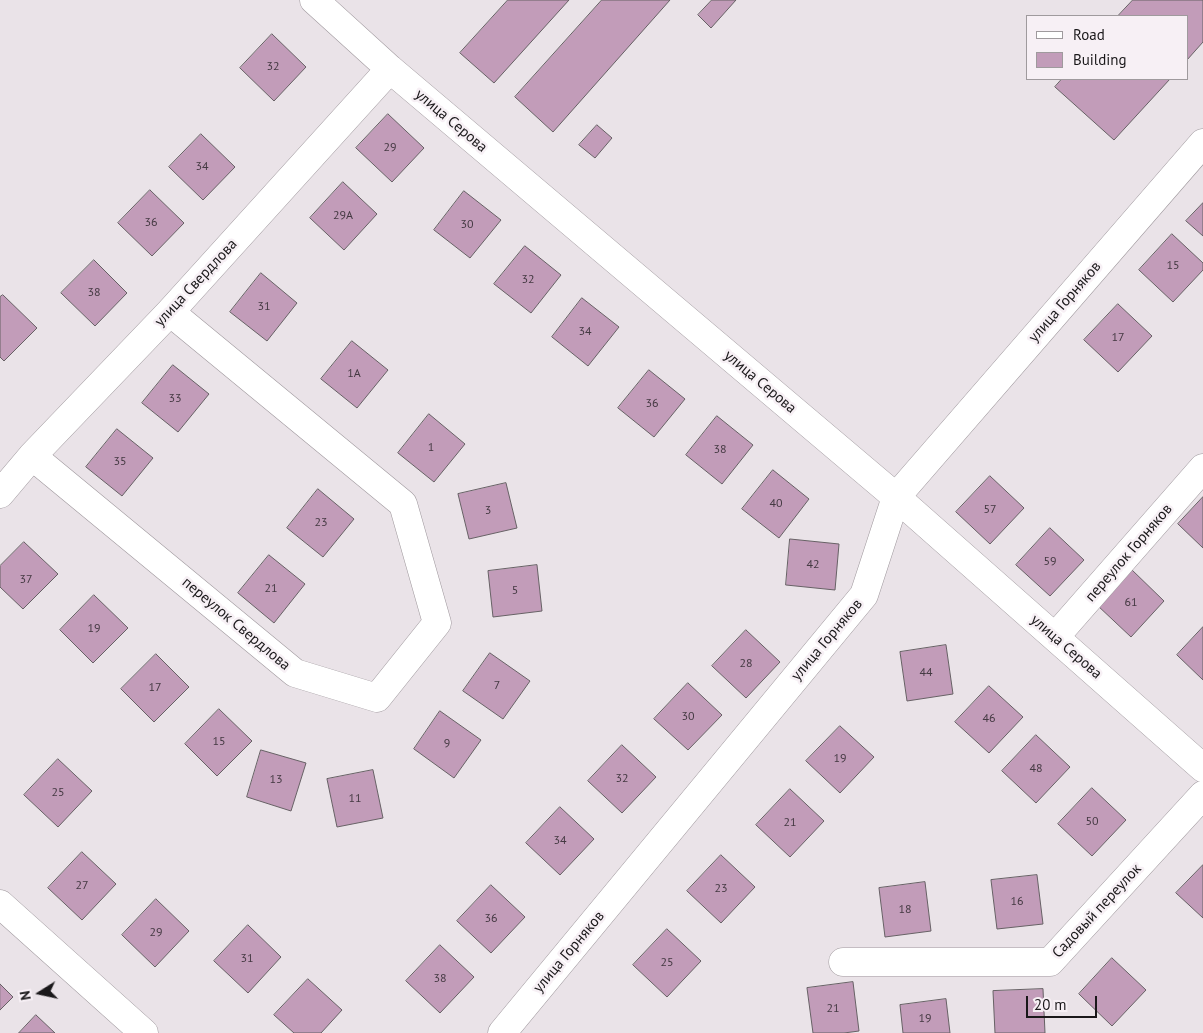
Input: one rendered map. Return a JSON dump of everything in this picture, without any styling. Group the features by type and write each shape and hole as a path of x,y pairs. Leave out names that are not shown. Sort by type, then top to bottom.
{"street":[{"name":"улица Серова","path":"314,0 390,69 896,497 1203,768"},
{"name":"улица Свердлова","path":"0,494 32,456 170,312 390,69"},
{"name":"улица Горняков","path":"502,1033 864,595 896,497 1203,143"},
{"name":"переулок Свердлова","path":"32,456 295,673 377,698 437,623 403,504 170,312"},
{"name":"переулок Горняков","path":"1056,638 1203,468"},
{"name":"Садовый переулок","path":"842,962 1050,962 1203,795"},
{"path":"0,904 144,1033"}],"building":[{"path":"508,0 569,0 494,83 460,53"},
{"path":"602,0 670,0 553,132 515,97"},
{"path":"712,0 736,0 711,28 698,15"},
{"path":"1133,0 1203,0 1203,42 1188,59 1188,15 1119,15"},
{"path":"272,34 306,67 274,101 240,68"},
{"path":"1061,80 1169,80 1114,140 1055,87"},
{"path":"388,114 424,148 392,182 356,148"},
{"path":"597,125 612,138 595,158 579,145"},
{"path":"201,134 235,167 203,200 169,167"},
{"path":"343,182 377,214 344,250 310,218"},
{"path":"150,190 184,223 152,256 118,223"},
{"path":"464,191 501,220 470,258 434,230"},
{"path":"1203,203 1203,236 1186,221"},
{"path":"1172,234 1203,263 1203,270 1173,302 1139,270"},
{"path":"525,246 561,275 531,313 494,284"},
{"path":"94,260 127,293 95,326 61,293"},
{"path":"261,273 297,303 267,341 230,312"},
{"path":"3,295 37,328 4,361 0,357 0,297"},
{"path":"582,298 619,327 588,366 552,337"},
{"path":"1118,304 1152,336 1118,372 1084,340"},
{"path":"352,341 388,370 357,408 321,379"},
{"path":"173,365 209,394 178,432 142,403"},
{"path":"649,370 685,399 654,437 618,408"},
{"path":"429,414 465,444 434,482 398,453"},
{"path":"717,416 753,445 722,484 686,455"},
{"path":"117,429 153,458 122,496 86,467"},
{"path":"773,470 809,499 779,538 742,509"},
{"path":"990,476 1024,508 990,544 956,512"},
{"path":"506,483 517,528 469,539 458,494"},
{"path":"318,489 354,519 323,557 287,528"},
{"path":"1203,497 1203,548 1178,524"},
{"path":"1050,528 1084,560 1050,596 1016,565"},
{"path":"790,539 839,544 835,590 786,585"},
{"path":"24,542 58,574 23,609 0,587 0,566"},
{"path":"269,555 305,584 274,623 238,593"},
{"path":"537,565 542,611 493,617 488,571"},
{"path":"1131,569 1164,601 1131,637 1097,605"},
{"path":"94,595 128,628 93,663 60,630"},
{"path":"1203,627 1203,680 1177,655"},
{"path":"746,630 780,662 746,698 712,666"},
{"path":"946,645 953,694 907,701 900,652"},
{"path":"490,653 530,681 503,719 463,691"},
{"path":"156,654 189,687 154,722 121,689"},
{"path":"688,683 722,715 688,750 654,719"},
{"path":"989,686 1023,717 989,753 955,722"},
{"path":"219,709 252,741 217,776 185,744"},
{"path":"440,711 481,740 454,778 414,749"},
{"path":"840,726 874,757 840,793 806,761"},
{"path":"1036,735 1070,767 1036,803 1002,771"},
{"path":"622,745 656,777 622,813 588,781"},
{"path":"261,750 306,763 291,811 247,797"},
{"path":"58,759 92,791 58,827 24,795"},
{"path":"373,770 383,818 337,827 327,779"},
{"path":"1092,788 1126,820 1092,856 1058,824"},
{"path":"790,789 824,821 790,857 756,825"},
{"path":"560,807 594,839 560,875 526,843"},
{"path":"82,852 116,884 82,920 48,888"},
{"path":"721,855 755,887 721,923 687,891"},
{"path":"1203,865 1203,918 1176,893"},
{"path":"1037,875 1043,924 997,929 991,880"},
{"path":"925,882 931,931 885,937 879,888"},
{"path":"491,885 525,917 491,953 457,921"},
{"path":"156,899 189,931 155,967 122,935"},
{"path":"248,925 281,957 248,993 214,961"},
{"path":"667,929 701,961 667,997 633,965"},
{"path":"440,945 474,977 440,1013 406,981"},
{"path":"1112,958 1146,990 1112,1026 1079,994"},
{"path":"308,979 342,1010 321,1033 294,1033 274,1015"},
{"path":"853,982 859,1031 813,1033 807,988"},
{"path":"0,984 13,997 0,1010"},
{"path":"1043,989 1045,1033 995,1033 993,991"},
{"path":"946,999 950,1033 903,1033 900,1005"},
{"path":"36,1015 55,1033 19,1033"}]}
